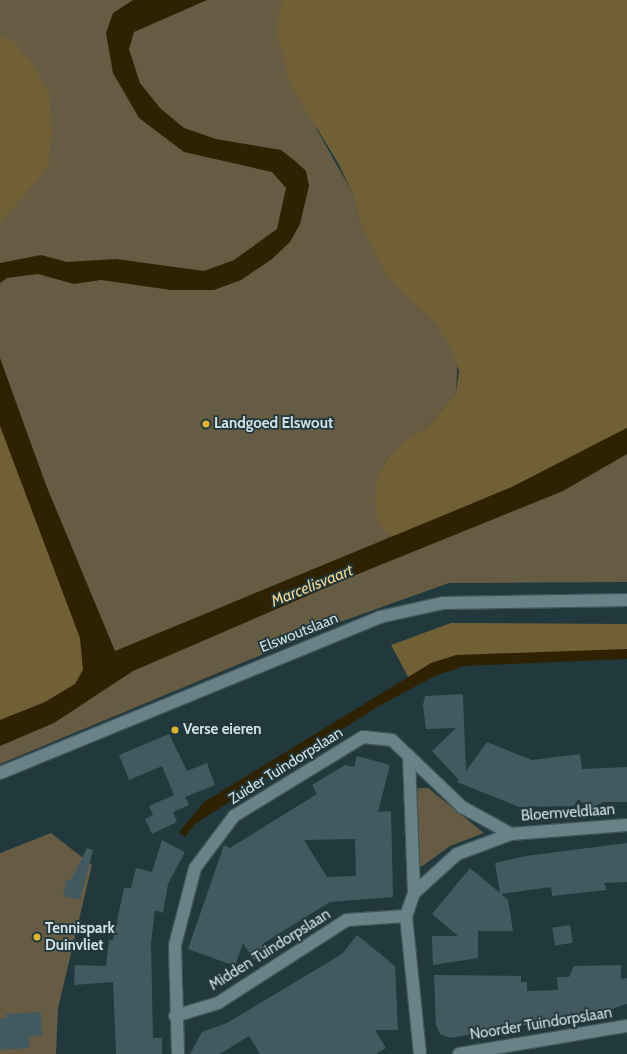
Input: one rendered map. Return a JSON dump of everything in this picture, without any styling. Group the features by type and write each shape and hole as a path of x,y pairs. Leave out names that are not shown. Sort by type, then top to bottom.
{"street":[{"name":"Elswoutslaan","path":"0,773 380,617 443,603 627,600"},
{"name":"Zuider Tuindorpslaan","path":"178,1054 175,1016 175,946 195,868 234,816 363,737 392,740 409,756"},
{"name":"Bloemveldlaan","path":"409,756 462,807 511,834"},
{"path":"409,756 414,893 406,916 421,1054"},
{"name":"Bloemveldlaan","path":"414,893 457,854 511,834 627,825"},
{"name":"Midden Tuindorpslaan","path":"175,1016 218,1003 347,920 406,916"},
{"name":"Noorder Tuindorpslaan","path":"459,1054 627,1026"}],"shaded area":[{"name":"Landgoed Elswout","path":"0,0 303,0 316,128 352,192 362,228 459,332 456,393 427,428 388,458 378,475 388,535 397,558 489,520 627,454 627,582 449,583 340,622 0,764"},
{"path":"282,0 627,0 627,428 512,487 391,538 384,531 377,518 375,498 378,475 388,458 407,439 427,428 456,393 459,371 453,352 437,325 389,279 362,228 352,192 338,163 290,84 276,32"},
{"path":"0,35 13,41 32,63 49,94 52,133 48,167 0,223"},
{"path":"0,426 80,638 83,670 75,684 45,702 0,720"},
{"path":"451,623 627,624 627,656 574,656 457,665 412,684 391,645"},
{"path":"419,788 428,788 484,833 450,846 421,867 418,863 415,795"},
{"name":"Tennispark Duinvliet","path":"51,833 92,865 58,1008 56,1054 0,1054 0,853"}],"water":[{"path":"133,0 207,0 134,32 129,49 140,83 160,108 184,128 216,139 281,150 294,160 306,171 309,186 300,224 290,242 272,259 241,280 214,290 171,290 101,280 74,284 38,274 7,278 0,283 0,263 41,255 67,262 116,259 204,271 234,260 277,229 286,188 272,172 184,152 139,118 113,73 106,33 113,13"},
{"name":"Marcelisvaart","path":"0,358 46,485 115,651 512,487 627,428 627,454 563,491 358,574 133,671 54,723 0,746 0,720 45,702 75,684 83,670 80,638 0,426"},
{"path":"627,649 627,659 464,666 435,676 377,707 195,824 185,837 179,832 204,802 431,663 456,655"}],"building":[{"path":"463,694 466,771 487,742 532,760 580,754 582,769 627,767 627,802 603,802 590,809 578,799 574,806 519,807 457,782 459,780 432,751 456,728 426,729 423,705 425,696"},
{"path":"169,734 187,771 207,763 215,785 185,797 189,805 173,812 177,822 152,834 145,819 153,815 149,806 174,795 162,766 129,780 119,755"},
{"path":"357,756 390,765 378,812 391,811 393,897 330,902 264,943 269,951 254,960 243,943 235,966 188,949 224,845 230,848 317,794 312,785 345,765 354,767","holes":["355,839 356,876 327,877 304,840"]},
{"path":"162,840 185,852 168,884 163,913 155,910 151,943 153,1038 162,1038 162,1054 116,1054 113,982 74,985 75,965 106,966 109,940 113,940 124,888 131,888 136,868 152,872"},
{"path":"627,843 627,882 604,883 607,890 552,896 551,887 501,894 508,900 513,931 478,931 478,958 433,965 432,936 458,936 432,914 470,868 500,893 495,863 526,856"},
{"path":"87,848 93,850 80,900 63,896 67,879 71,880"},
{"path":"570,925 573,943 555,946 552,928"},
{"path":"357,935 395,966 398,1030 375,1030 386,1048 376,1054 260,1054 249,1036 220,1054 190,1054 202,1032 227,1023 342,954"},
{"path":"621,965 621,979 627,978 627,1004 606,1011 580,1011 580,1016 553,1017 553,1020 450,1038 440,1034 436,1025 434,975 521,976 521,982 527,982 527,991 558,990 557,977 569,977 574,966"},
{"path":"41,1012 42,1036 29,1037 29,1048 0,1050 0,1018 6,1018 6,1014"}],"place":[{"name":"Landgoed Elswout","path":"206,424"},
{"name":"Verse eieren","path":"175,730"},
{"name":"Tennispark Duinvliet","path":"37,937"}]}
